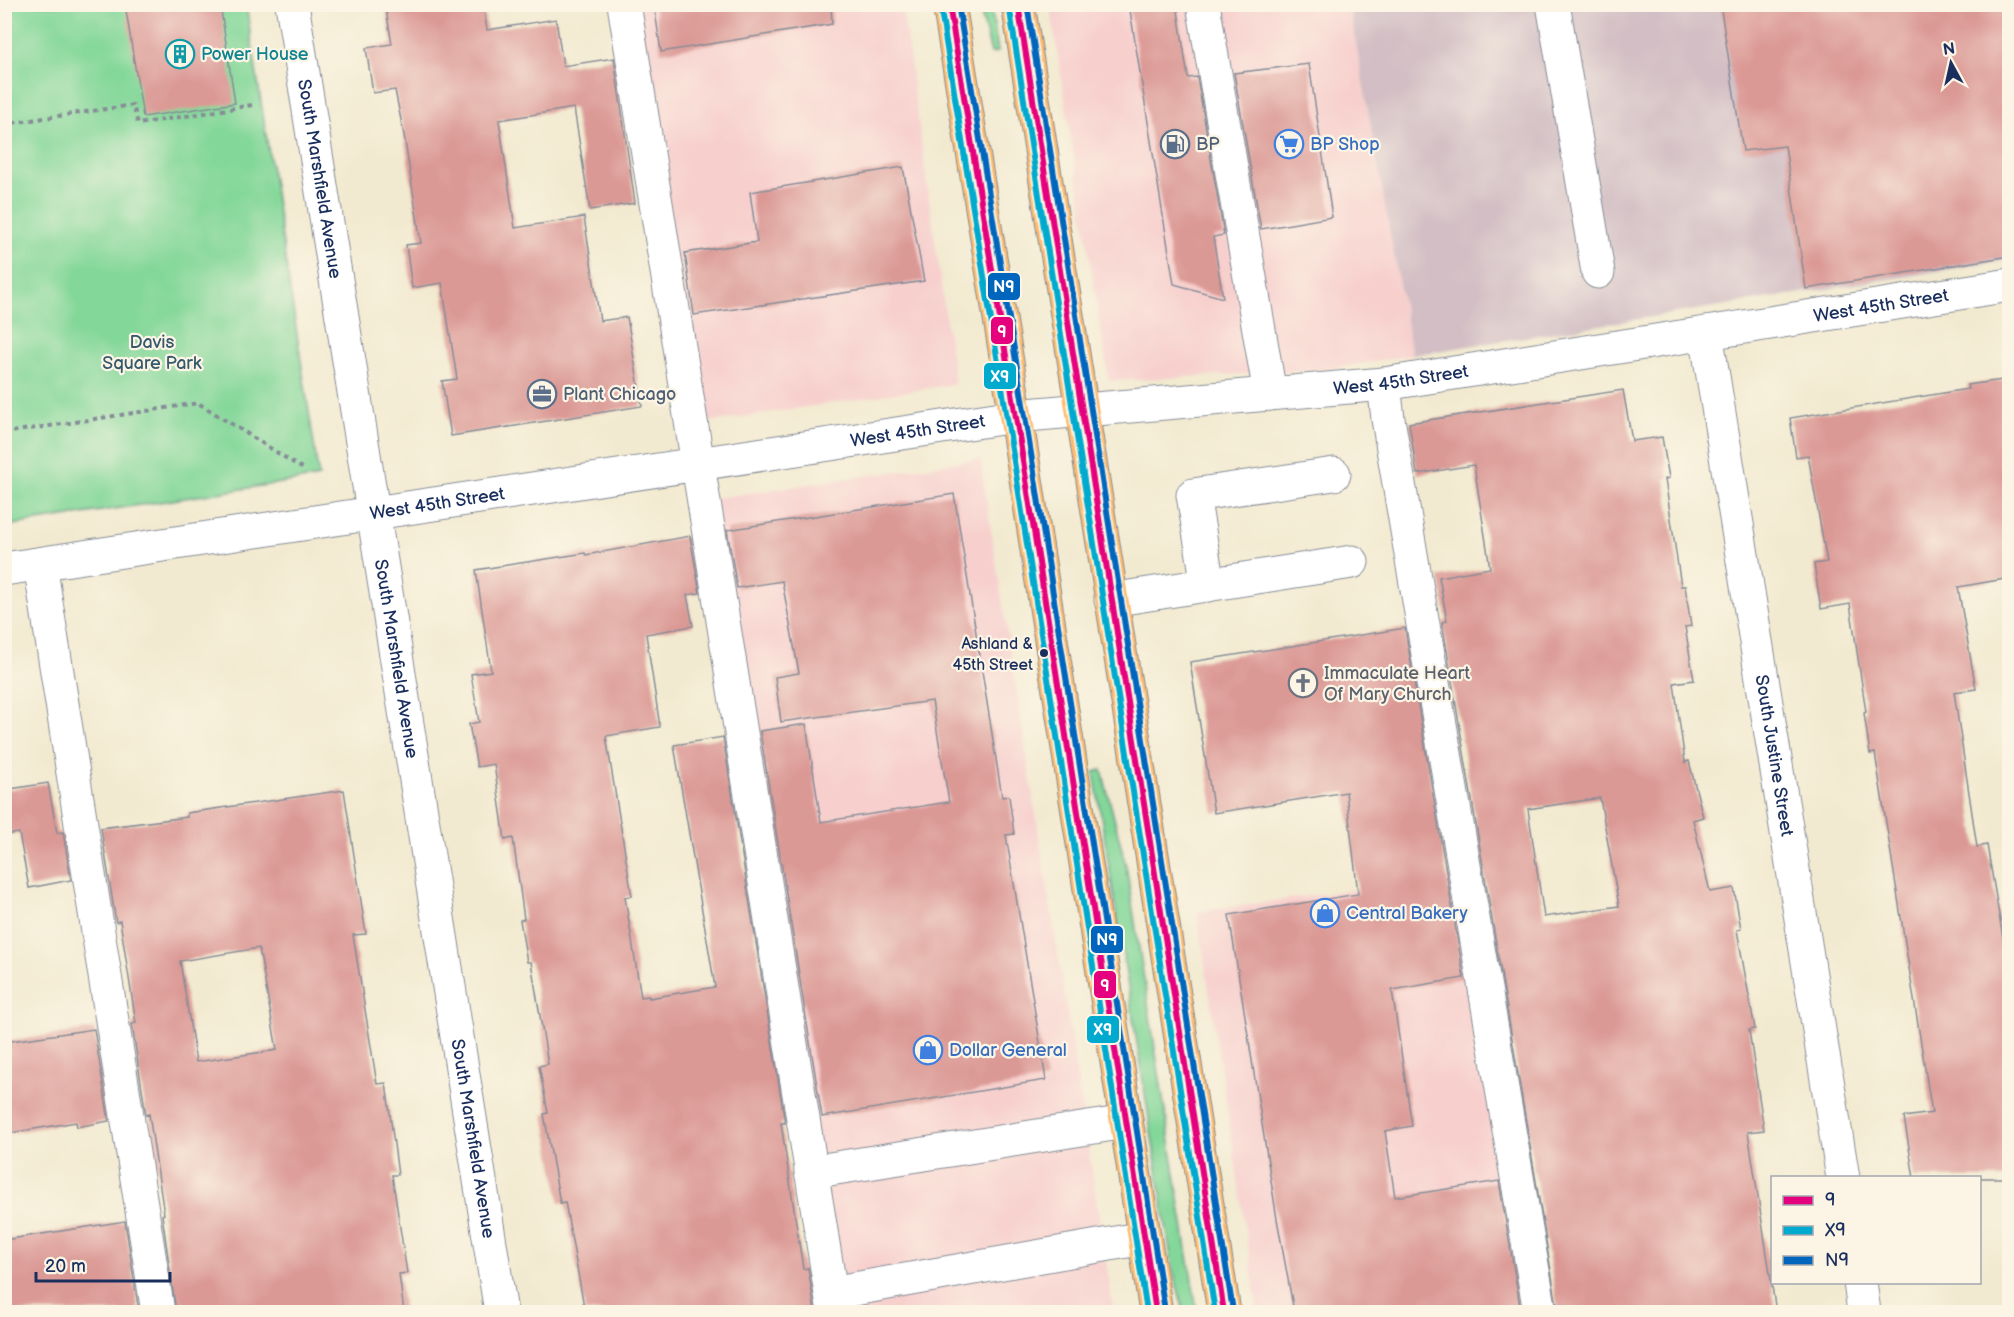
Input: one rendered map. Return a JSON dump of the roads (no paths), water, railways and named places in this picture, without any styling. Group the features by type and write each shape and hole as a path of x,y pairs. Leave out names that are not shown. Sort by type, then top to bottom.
{"main road":[{"path":"949,4 1156,1312"},
{"path":"1018,4 1224,1312"}],"street":[{"name":"South Marshfield Avenue","path":"292,4 501,1312"},
{"path":"624,4 833,1303 1144,1238"},
{"path":"1203,4 1270,394"},
{"path":"1554,4 1598,273"},
{"name":"West 45th Street","path":"4,569 1015,416 1384,384 2010,285"},
{"name":"South Justine Street","path":"1706,333 1843,1176"},
{"path":"1384,384 1388,419 1540,1312"},
{"path":"1208,585 1193,495 1334,474"},
{"path":"1111,600 1352,562"},
{"path":"40,564 158,1312"},
{"path":"811,1172 1126,1122"},
{"path":"1860,1284 1864,1312"}],"place":[{"name":"Power House","path":"180,54"},
{"name":"BP","path":"1175,144"},
{"name":"BP Shop","path":"1289,144"},
{"name":"Plant Chicago","path":"542,394"},
{"name":"Ashland & 45th Street","path":"1044,653"},
{"name":"Immaculate Heart Of Mary Church","path":"1303,683"},
{"name":"Central Bakery","path":"1325,913"},
{"name":"Dollar General","path":"928,1050"}],"park label":[{"name":"Davis Square Park","path":"152,352"}]}
